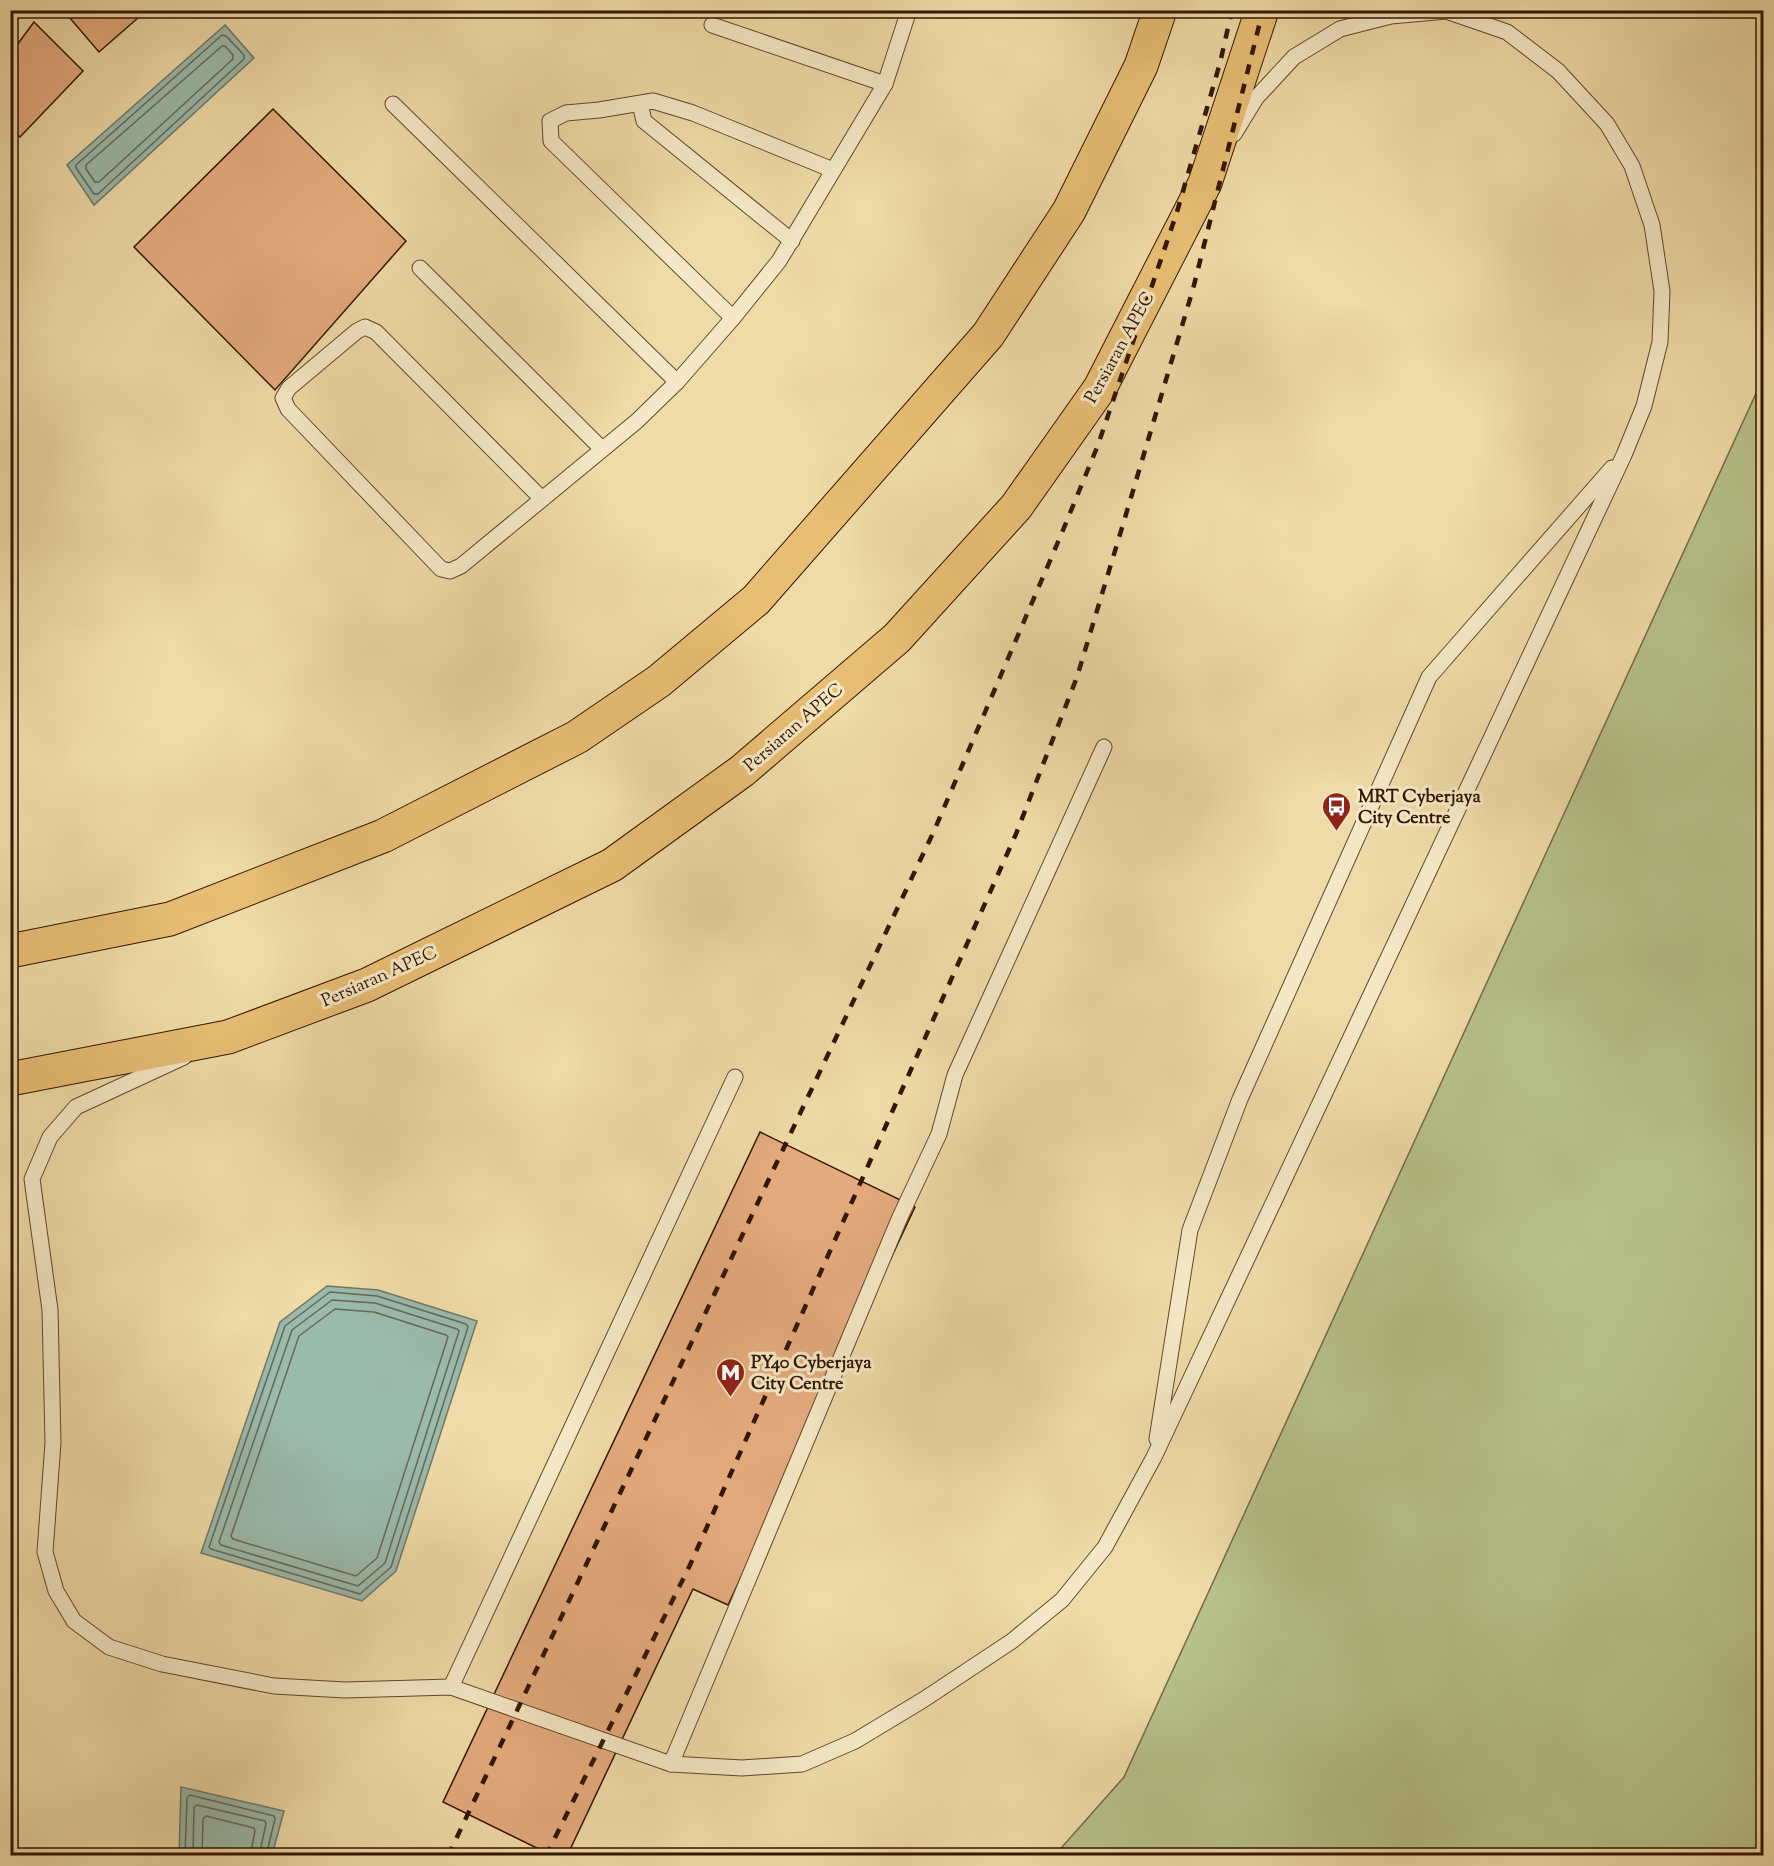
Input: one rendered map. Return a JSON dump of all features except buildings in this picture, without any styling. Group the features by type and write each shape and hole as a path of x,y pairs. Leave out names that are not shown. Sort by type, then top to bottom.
{"main road":[{"path":"10,951 170,919 383,836 577,737 659,681 756,600 988,335 1070,212 1141,66 1160,10"},
{"name":"Persiaran APEC","path":"10,1079 228,1037 367,985 612,864 742,771 897,638 1016,507 1100,388 1205,183 1262,10"}],"lane":[{"path":"542,499 376,332 365,327 357,331 289,388 283,398 288,409 441,569 450,571 461,566 637,421 677,382 779,261 885,84 909,10"},
{"path":"228,1037 76,1107 50,1137 32,1179 50,1310 53,1443 45,1552 56,1591 74,1621 110,1647 162,1664 274,1686 345,1690 451,1687 671,1764 741,1768 802,1764 855,1741 923,1700 1012,1641 1062,1600 1105,1547 1154,1457 1623,455 1644,406 1660,342 1662,291 1652,225 1632,166 1607,124 1558,71 1507,32 1446,11 1391,16 1340,29 1294,57 1256,98 1205,183"},
{"path":"712,25 885,84"},
{"path":"733,318 551,141 550,122 566,113 652,101 693,113 833,170"},
{"path":"393,104 677,382"},
{"path":"640,104 644,121 792,240"},
{"path":"420,268 602,449"},
{"path":"1154,1457 1190,1230 1240,1099 1429,677 1623,455"},
{"path":"671,1764 900,1217 939,1134 955,1075 1104,747"},
{"path":"451,1687 735,1077"}],"green space":[{"path":"1763,378 1763,1855 1055,1855 1124,1777"}],"water":[{"path":"225,25 254,58 94,205 67,165"},
{"path":"327,1286 378,1290 477,1321 396,1571 362,1601 201,1553 280,1322"},
{"path":"181,1787 284,1811 272,1855 179,1855"}],"railway":[{"path":"448,1856 934,831 1061,535 1098,445 1177,212 1220,63 1232,10"},
{"path":"546,1856 690,1565 1016,834 1077,677 1193,289 1263,10"}],"place":[{"name":"MRT Cyberjaya City Centre","path":"1337,832"},
{"name":"PY40 Cyberjaya City Centre","path":"730,1398"}]}
